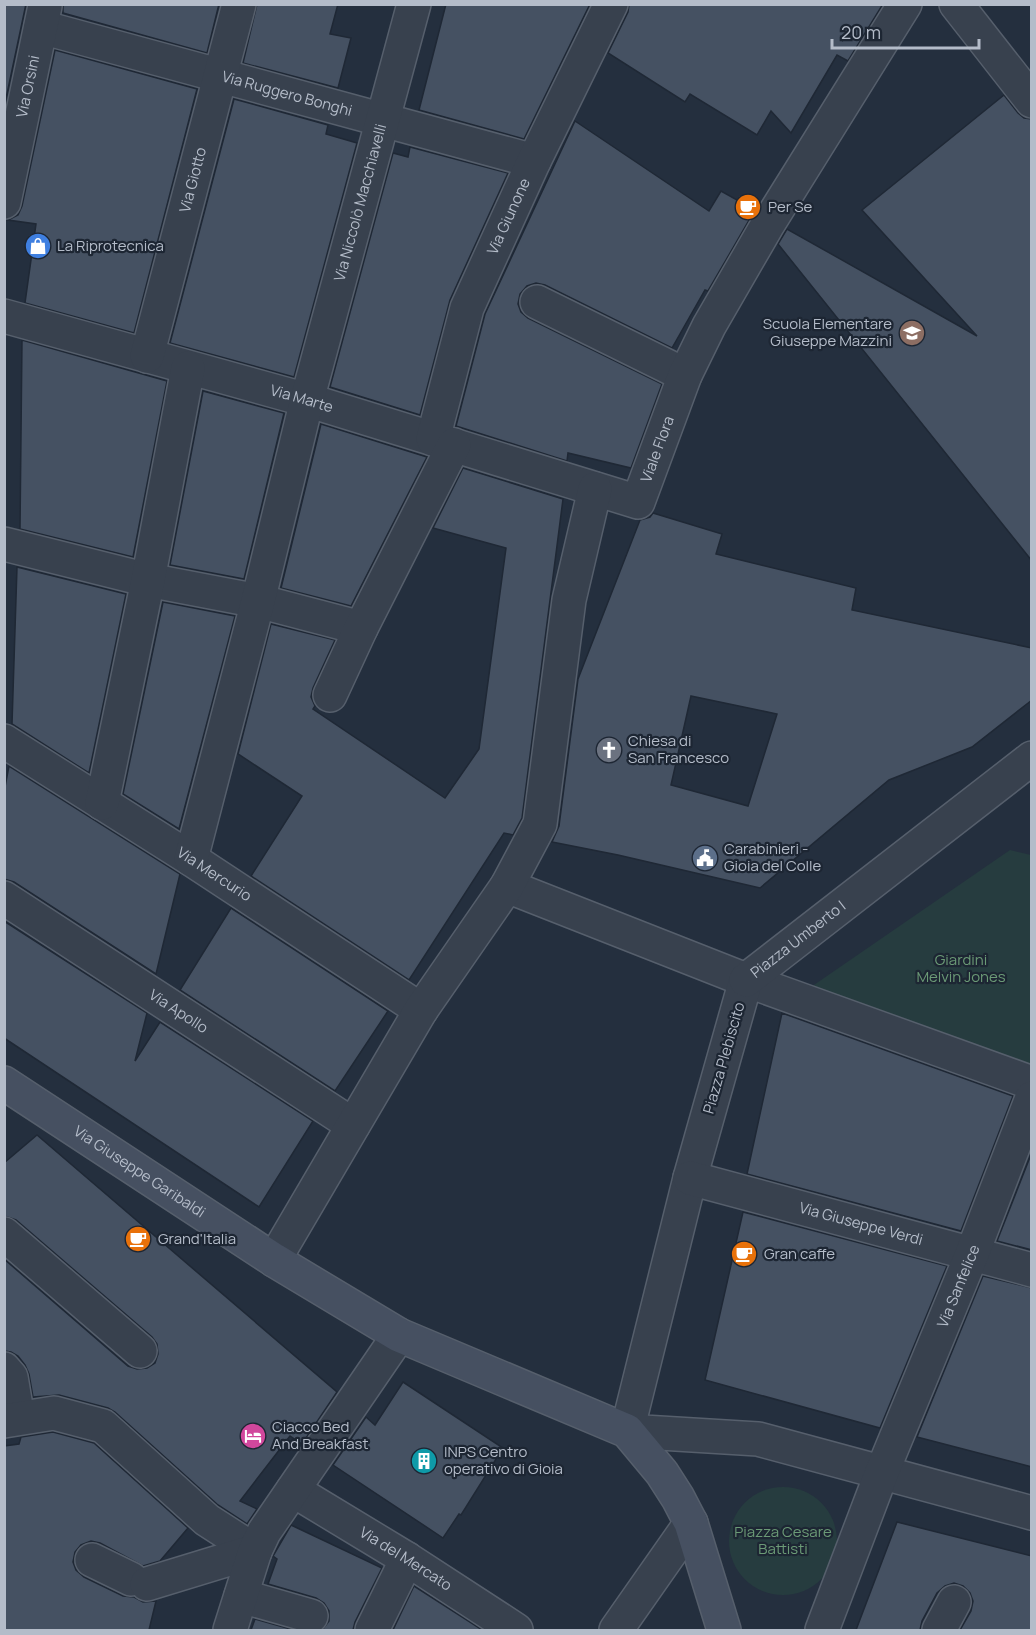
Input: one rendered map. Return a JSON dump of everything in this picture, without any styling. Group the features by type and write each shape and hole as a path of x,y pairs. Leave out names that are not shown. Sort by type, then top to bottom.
{"main road":[{"name":"Via Giuseppe Garibaldi","path":"4,1083 274,1260"},
{"path":"274,1260 399,1335 627,1431 662,1473 691,1523 724,1630"}],"street":[{"name":"Via Giotto","path":"147,356 239,4"},
{"name":"Via Niccolò Macchiavelli","path":"191,859 307,400 414,4"},
{"name":"Via Giunone","path":"330,695 443,442 467,308 534,161 611,4"},
{"name":"Viale Flora","path":"595,489 638,502 685,375 709,326 768,224 905,4"},
{"path":"956,4 1032,101"},
{"name":"Via Ruggero Bonghi","path":"43,16 220,76 534,161"},
{"name":"Via Orsini","path":"5,194 43,16"},
{"path":"537,302 685,375"},
{"name":"Via Marte","path":"4,316 307,400 595,489"},
{"path":"102,803 148,580 188,368"},
{"path":"274,1260 421,1010 507,886 540,824 568,600 595,489"},
{"path":"4,544 148,580 258,601 361,628"},
{"name":"Via Mercurio","path":"4,741 191,859 421,1010"},
{"name":"Piazza Umberto I","path":"746,980 1032,758"},
{"path":"507,886 746,980"},
{"name":"Via Apollo","path":"4,898 353,1125"},
{"name":"Piazza Umberto I","path":"746,980 1032,1083"},
{"name":"Piazza Plebiscito","path":"627,1431 690,1178 746,980"},
{"name":"Via Sanfelice","path":"882,1472 972,1254 1032,1098"},
{"name":"Via Giuseppe Verdi","path":"690,1178 1032,1270"},
{"path":"4,1234 140,1351"},
{"path":"230,1630 255,1551 264,1532 399,1335"},
{"path":"4,1369 10,1377 11,1420 54,1413 103,1426 207,1520 255,1551"},
{"path":"627,1431 758,1439 1032,1513"},
{"path":"822,1630 882,1472"},
{"name":"Via del Mercato","path":"293,1490 407,1559 516,1630"},
{"path":"616,1630 691,1523"},
{"path":"92,1560 139,1582 255,1551"},
{"path":"372,1630 407,1559"},
{"path":"241,1596 310,1616"},
{"path":"939,1630 954,1602"}],"green space":[{"name":"Giardini Melvin Jones","path":"1010,850 1031,855 1032,1060 1028,1071 811,987"},
{"name":"Piazza Cesare Battisti","path":"783,1487 804,1491 821,1503 833,1520 837,1541 833,1562 821,1579 804,1591 783,1595 762,1591 745,1579 733,1562 729,1541 733,1520 745,1503 762,1491"}],"building":[{"path":"4,4 26,4 4,108"},
{"path":"63,4 219,4 207,53 63,13"},
{"path":"257,4 338,4 330,34 351,38 338,88 243,63"},
{"path":"446,4 590,4 524,139 419,110"},
{"path":"629,4 883,4 848,61 837,55 791,133 771,111 757,135 690,94 685,102 608,53 628,12"},
{"path":"55,50 197,89 134,333 25,303 36,224 8,220 18,215 22,206"},
{"path":"1004,95 1018,113 1024,118 1032,119 1032,561 778,244 787,229 977,336 862,210"},
{"path":"234,99 328,125 326,134 357,143 294,377 170,343"},
{"path":"575,121 709,211 721,191 755,210 672,348 545,285 536,283 527,286 520,294 518,304 521,312 528,318 662,384 631,468 568,453 567,461 456,426 485,314"},
{"path":"410,147 508,173 450,300 420,415 330,387 393,153 408,157"},
{"path":"22,340 167,381 133,557 20,529"},
{"path":"203,391 284,413 244,579 170,565"},
{"path":"321,424 427,457 351,606 281,588"},
{"path":"463,468 563,499 522,818 513,835 504,833 409,980 251,876 302,796 238,754 271,624 335,640 313,688 311,697 315,706 313,709 445,798 479,749 506,548 433,528"},
{"path":"653,513 722,534 716,554 856,588 852,610 1032,648 1032,700 972,747 889,780 760,888 552,842 559,826 578,679 640,520 650,517","holes":["691,696 777,714 748,806 671,785"]},
{"path":"17,567 126,594 89,773 12,724"},
{"path":"163,602 235,616 179,829 123,794"},
{"path":"9,766 180,874 156,974 14,882 4,879 4,792"},
{"path":"231,908 388,1011 335,1091 180,990"},
{"path":"4,921 147,1013 135,1061 160,1022 313,1121 259,1207 4,1038"},
{"path":"782,1013 1013,1096 961,1231 747,1174"},
{"path":"37,1135 337,1392 302,1444 290,1436 240,1501 257,1509 247,1524 218,1505 115,1412 59,1395 33,1397 25,1365 18,1356 4,1351 4,1259 128,1366 137,1369 147,1368 155,1363 158,1354 157,1344 152,1337 16,1220 4,1216 4,1163"},
{"path":"1032,1152 1032,1250 997,1241"},
{"path":"743,1212 947,1266 880,1428 705,1380"},
{"path":"983,1276 1032,1288 1032,1467 917,1437"},
{"name":"INPS Centro operativo di Gioia","path":"403,1382 503,1448 461,1515 459,1514 443,1538 333,1465 366,1417 375,1425"},
{"path":"53,1432 94,1443 188,1528 160,1561 143,1566 100,1543 91,1541 81,1545 75,1552 73,1562 76,1570 84,1577 123,1596 134,1597 143,1602 156,1601 149,1630 4,1630 4,1446 19,1444 21,1437"},
{"path":"897,1522 1032,1556 1032,1630 960,1630 971,1611 973,1601 970,1593 963,1586 954,1583 945,1586 937,1593 922,1621 920,1630 856,1630"},
{"path":"291,1525 382,1568 353,1630 322,1630 329,1621 329,1611 324,1603 316,1598 268,1584 277,1559 273,1556"},
{"path":"414,1586 470,1622 482,1630 393,1630"},
{"path":"255,1619 294,1630 251,1630"}],"place":[{"name":"Per Se","path":"748,207"},
{"name":"La Riprotecnica","path":"38,246"},
{"name":"Scuola Elementare Giuseppe Mazzini","path":"912,333"},
{"name":"Chiesa di San Francesco","path":"609,750"},
{"name":"Carabinieri - Gioia del Colle","path":"705,858"},
{"name":"Grand'Italia","path":"138,1239"},
{"name":"Gran caffe","path":"744,1254"},
{"name":"Ciacco Bed And Breakfast","path":"253,1436"},
{"name":"INPS Centro operativo di Gioia","path":"424,1461"}]}
